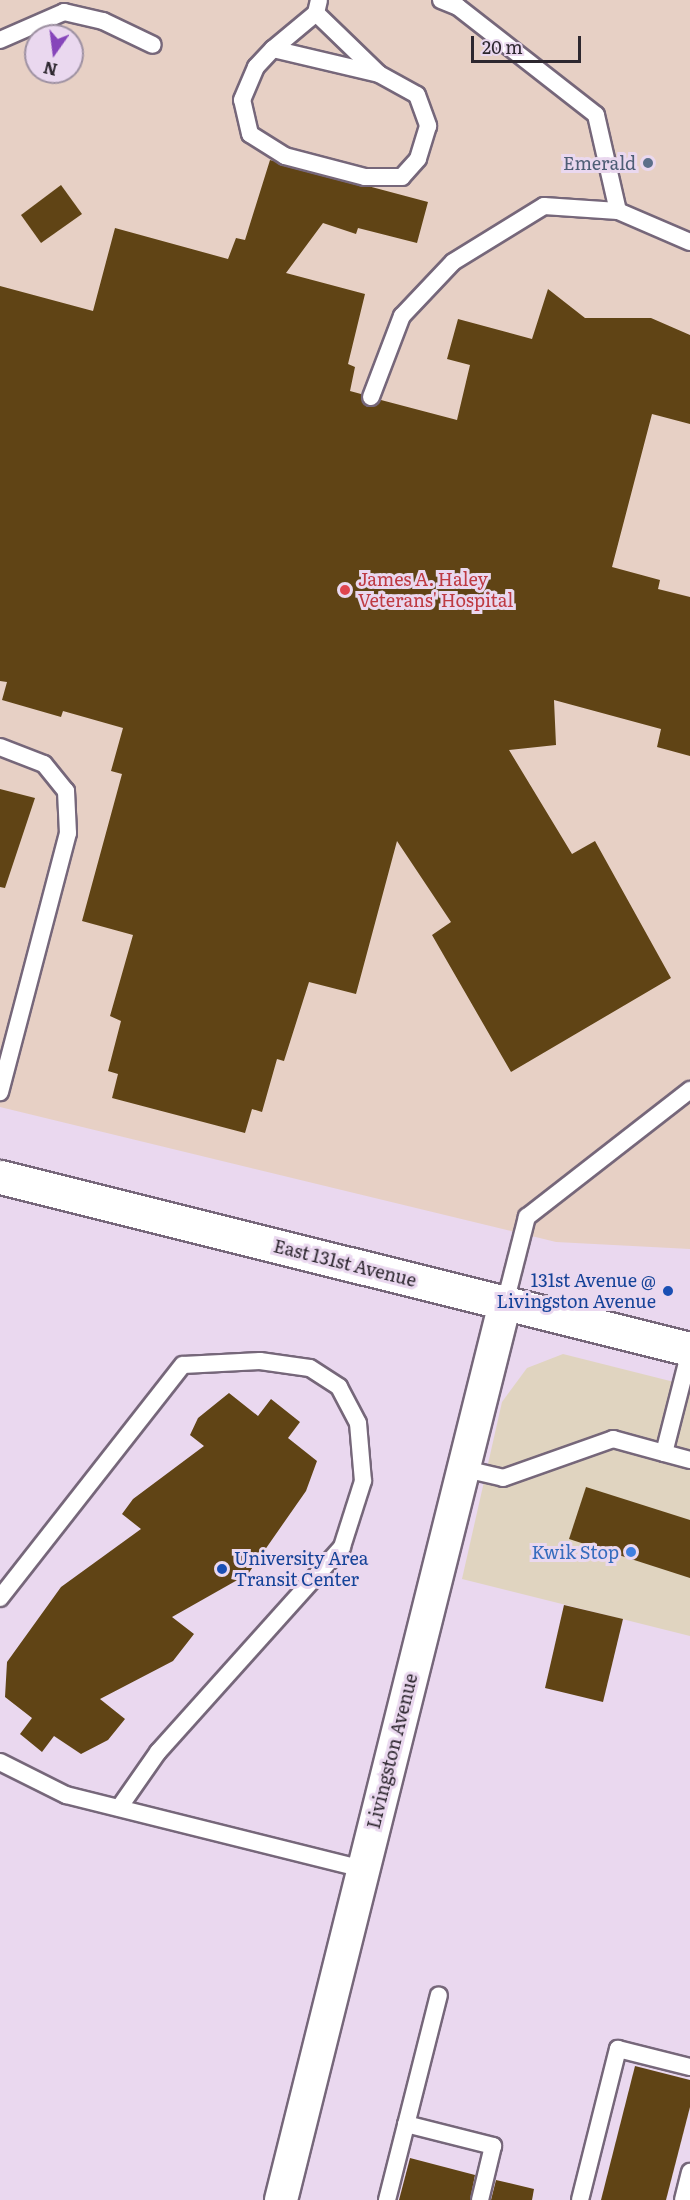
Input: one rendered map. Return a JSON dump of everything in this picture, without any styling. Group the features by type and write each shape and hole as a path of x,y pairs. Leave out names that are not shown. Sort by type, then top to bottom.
{"street":[{"name":"East 131st Avenue","path":"0,1177 690,1350"},
{"name":"Livingston Avenue","path":"280,2200 505,1303"}],"lane":[{"path":"441,0 458,7 596,116 618,211"},
{"path":"273,49 379,74 417,95 428,126 418,159 402,177 365,177 285,156 250,134 242,100 256,67 273,49 317,7 379,74"},
{"path":"0,40 64,12 103,21 153,45"},
{"path":"371,397 402,316 453,262 544,206 618,211 690,242"},
{"path":"0,747 44,764 66,791 68,833 0,1092"},
{"path":"505,1303 527,1217 690,1090"},
{"path":"664,1453 690,1350"},
{"path":"0,1598 183,1365 260,1361 310,1368 339,1387 358,1423 363,1481 342,1547 158,1752 119,1808"},
{"path":"465,1469 503,1478 613,1439 690,1460"},
{"path":"0,1762 66,1795 362,1869"},
{"path":"387,2200 439,1995"},
{"path":"580,2200 618,2049 690,2067"},
{"path":"406,2124 493,2146 480,2200"},
{"path":"683,2200 690,2172"}],"shaded area":[{"name":"James A. Haley Veterans' Hospital","path":"0,0 690,0 690,1249 556,1242 0,1107"},
{"path":"563,1354 690,1386 690,1636 462,1579 502,1402 527,1368"}],"building":[{"path":"270,160 428,202 417,243 358,228 356,234 323,223 286,273 365,294 348,364 355,367 350,391 361,394 367,407 381,400 457,420 470,365 447,359 458,319 532,339 548,289 585,318 651,318 690,335 690,424 652,414 612,567 660,580 658,589 690,597 690,756 657,747 661,729 554,700 556,745 509,750 572,854 595,841 671,978 511,1072 432,935 451,922 397,841 356,994 309,982 284,1061 277,1059 262,1112 252,1109 245,1133 112,1098 118,1074 108,1071 121,1021 110,1016 133,935 82,921 122,774 111,771 123,728 63,711 61,717 2,700 7,682 0,681 0,286 93,311 115,228 228,259 236,238 245,240"},
{"path":"61,185 82,214 41,243 21,215"},
{"path":"0,789 35,798 5,888 0,887"},
{"name":"University Area Transit Center","path":"229,1393 258,1416 271,1399 300,1422 288,1438 317,1461 306,1491 248,1574 172,1617 194,1634 173,1661 100,1699 125,1719 108,1740 81,1754 54,1736 42,1752 20,1734 32,1718 5,1697 7,1662 61,1587 141,1529 122,1514 133,1499 204,1446 190,1435 198,1418"},
{"path":"586,1487 690,1520 690,1578 569,1539"},
{"path":"564,1605 623,1619 603,1702 545,1688"},
{"path":"635,2066 690,2080 690,2107 666,2200 601,2200"},
{"path":"410,2158 475,2175 470,2200 399,2200"},
{"path":"496,2180 534,2189 532,2200 491,2200"}],"place":[{"name":"Emerald","path":"648,163"},
{"name":"James A. Haley Veterans' Hospital","path":"345,590"},
{"name":"131st Avenue @ Livingston Avenue","path":"668,1291"},
{"name":"Kwik Stop","path":"631,1552"},
{"name":"University Area Transit Center","path":"222,1569"}]}
